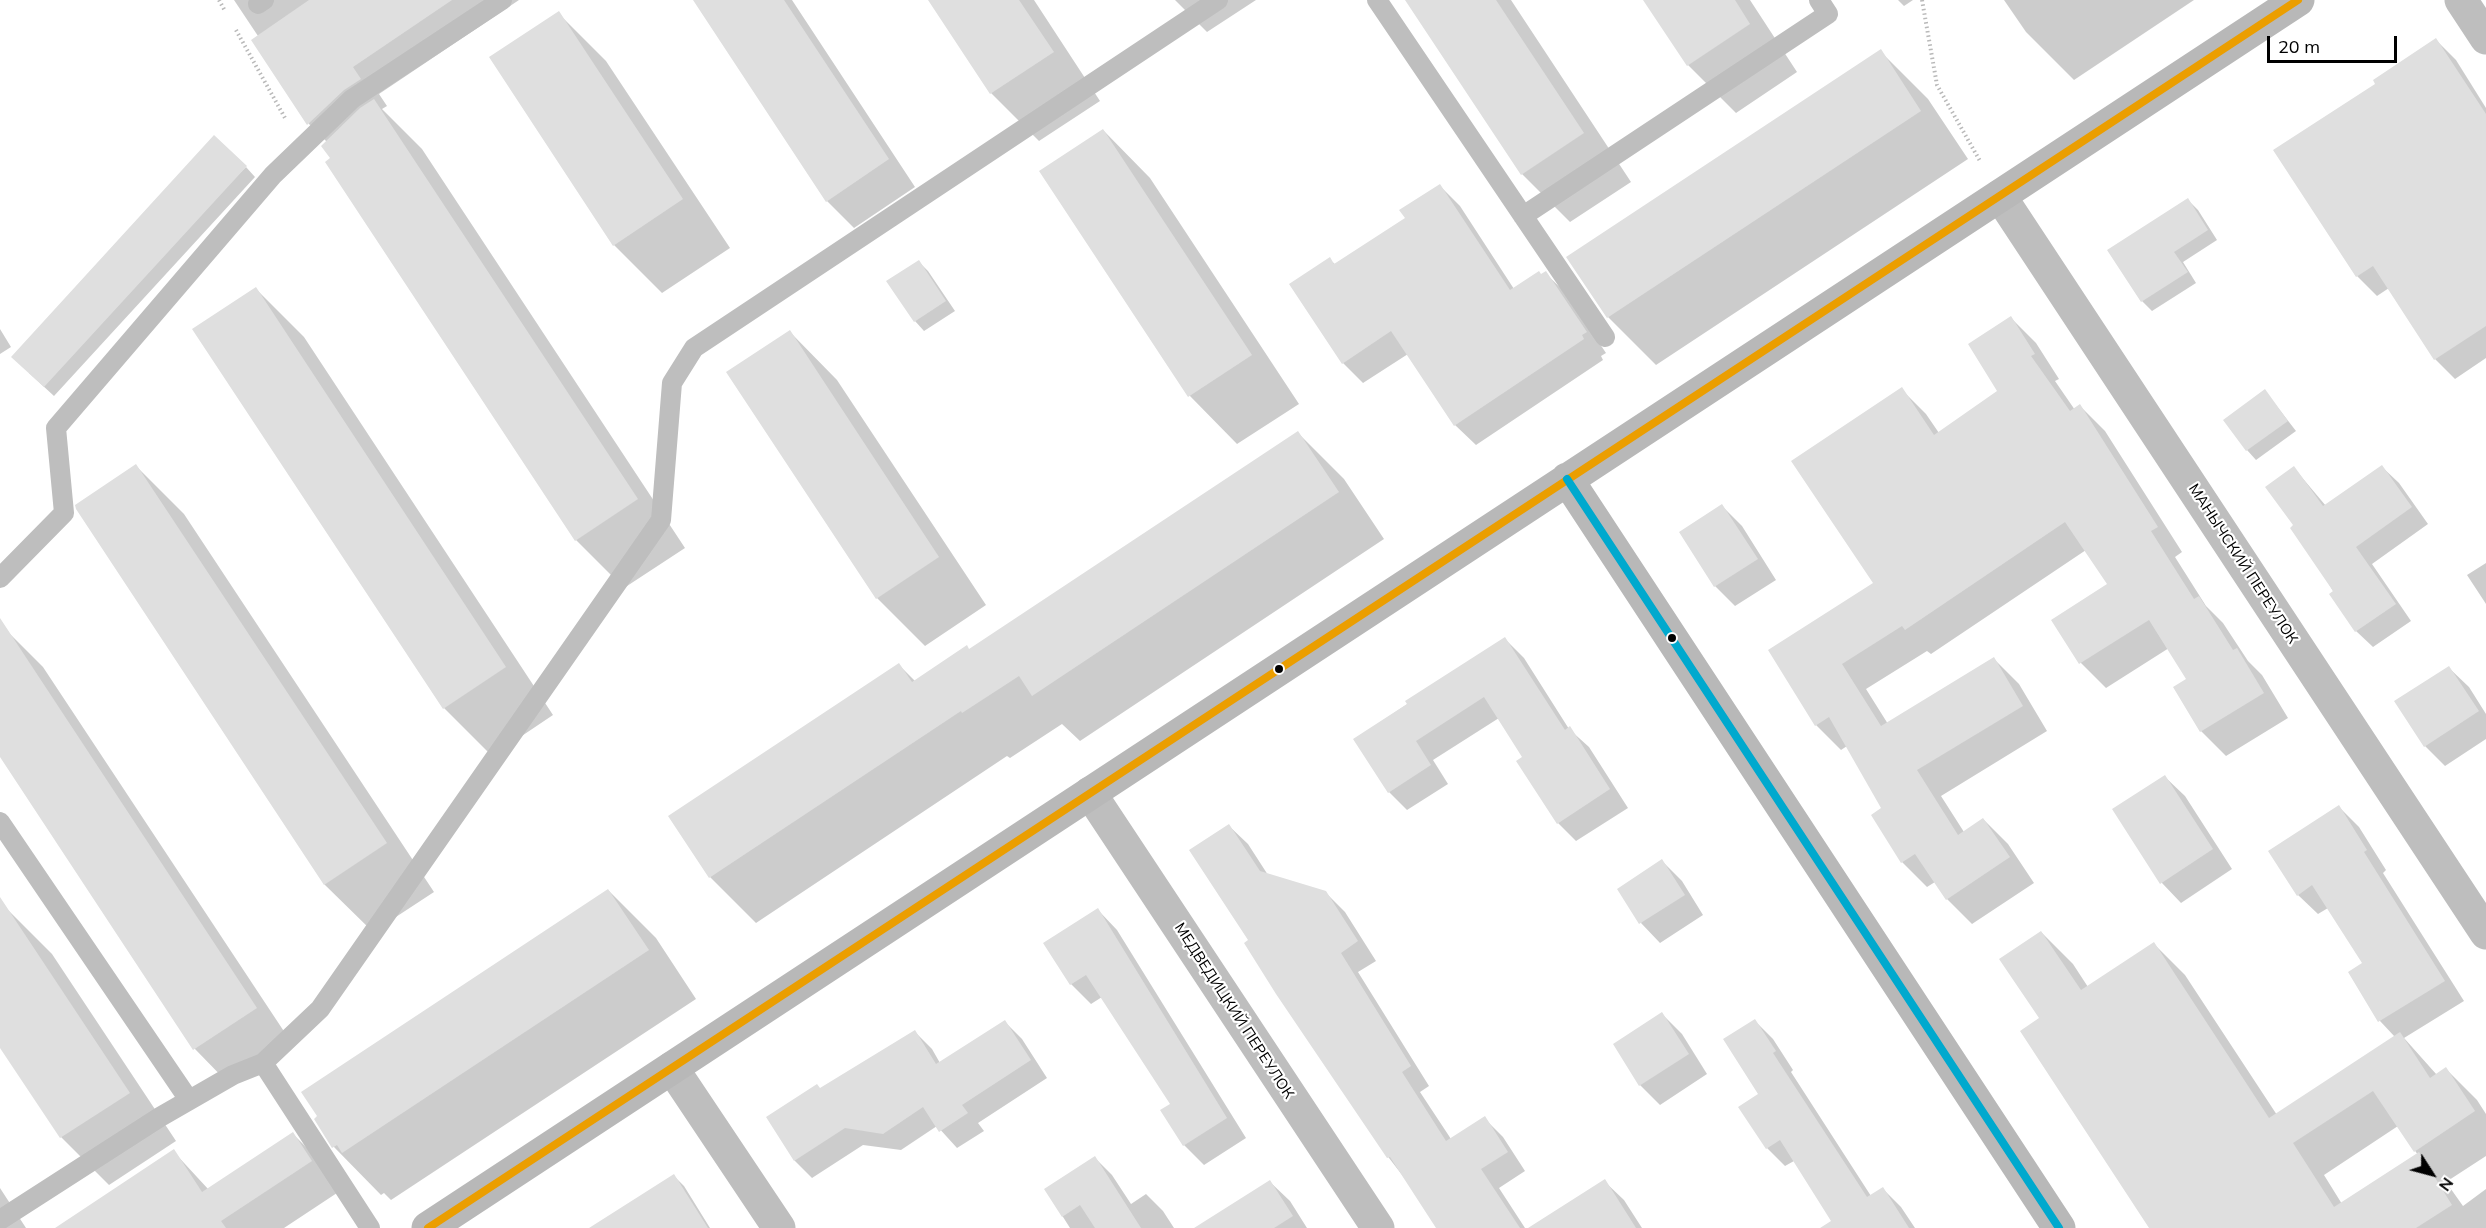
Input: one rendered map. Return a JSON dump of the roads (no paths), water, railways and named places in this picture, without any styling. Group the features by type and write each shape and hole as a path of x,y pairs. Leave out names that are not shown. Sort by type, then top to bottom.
{"main road":[{"path":"428,1228 2298,0"},
{"path":"1567,479 2059,1228"}],"street":[{"path":"2461,0 2486,38"},
{"name":"МАНЫЧСКИЙ ПЕРЕУЛОК","path":"2000,196 2486,933"},
{"name":"МЕДВЕДИЦКИЙ ПЕРЕУЛОК","path":"1090,793 1378,1228"},
{"path":"672,1068 779,1228"}],"lane":[{"path":"0,578 63,513 56,428 273,175 352,99 502,0"},
{"path":"0,1220 189,1101 233,1075 263,1063 320,1009 661,520 672,383 694,348 1218,0"},
{"path":"1377,0 1605,338"},
{"path":"1523,216 1828,14 1819,0"},
{"path":"0,822 189,1101"},
{"path":"263,1063 370,1228"}]}
